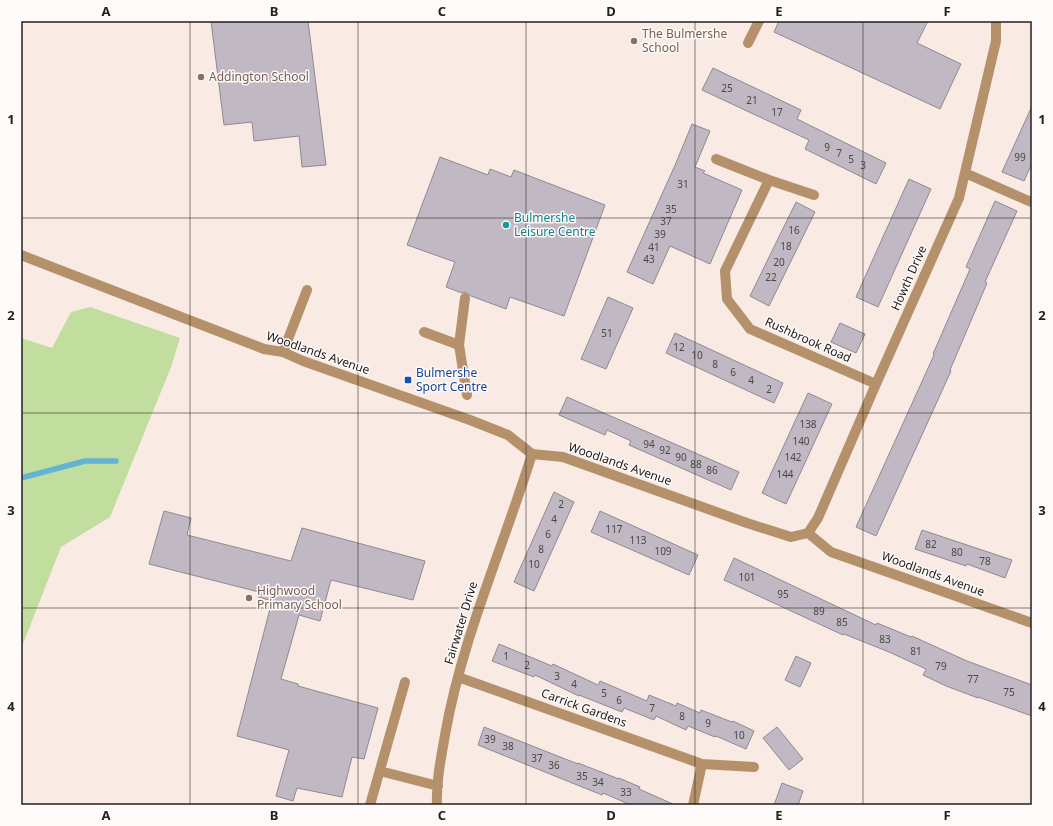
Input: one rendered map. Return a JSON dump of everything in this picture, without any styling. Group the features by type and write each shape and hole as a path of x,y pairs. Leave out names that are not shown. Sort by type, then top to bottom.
{"street":[{"path":"748,43 759,21"},
{"name":"Howth Drive","path":"808,533 818,518 959,198 996,41 996,21"},
{"path":"716,159 769,180 814,195"},
{"path":"965,173 1032,202"},
{"name":"Rushbrook Road","path":"769,180 725,271 727,299 750,329 876,384"},
{"name":"Woodlands Avenue","path":"21,255 264,349 283,352 303,361 470,420 508,435 532,454 562,457 747,523 791,537 808,533 831,552 1032,623"},
{"path":"283,352 307,290"},
{"path":"465,298 459,345 467,395"},
{"path":"424,332 459,345"},
{"name":"Fairwater Drive","path":"437,805 442,751 448,716 458,677 478,609 525,478 532,454"},
{"name":"Carrick Gardens","path":"458,677 702,764 754,767"},
{"path":"370,805 405,682"},
{"path":"692,805 702,764"},
{"path":"380,771 438,786"}],"green space":[{"path":"90,307 180,338 171,367 110,517 61,547 21,649 21,338 52,348 71,312"}],"building":[{"path":"211,21 308,21 326,165 302,167 299,136 254,141 252,122 224,125"},
{"path":"779,21 928,21 917,43 961,64 940,109 774,32"},
{"path":"713,68 801,110 797,119 886,163 876,184 805,149 809,140 702,90"},
{"path":"1032,106 1032,163 1024,181 1002,172"},
{"path":"692,124 710,131 695,167 705,171 703,173 742,190 710,264 670,246 653,284 627,272"},
{"name":"Bulmershe Leisure Centre","path":"440,157 488,175 490,169 511,177 514,170 605,205 564,316 510,297 506,309 471,296 466,292 462,293 446,287 455,262 407,245"},
{"path":"909,179 931,189 878,307 856,297"},
{"path":"995,201 1017,211 985,282 987,283 950,370 951,371 876,536 856,527 934,355 933,354 970,269 966,267"},
{"path":"796,202 815,212 769,306 750,296"},
{"path":"608,297 633,308 606,369 581,359"},
{"path":"840,323 865,334 856,353 831,342"},
{"path":"675,333 783,383 774,403 666,353"},
{"path":"808,393 832,404 786,504 762,493"},
{"path":"567,397 739,472 731,490 629,445 631,441 607,430 605,435 559,415"},
{"path":"554,492 574,502 534,591 514,582"},
{"path":"164,511 191,518 187,535 291,561 302,528 425,561 413,600 331,580 320,621 299,615 281,679 298,684 298,686 378,708 364,759 352,757 342,797 297,788 293,801 276,796 289,750 237,736 272,601 258,597 259,592 149,564"},
{"path":"600,511 698,555 689,575 591,532"},
{"path":"922,530 1012,560 1005,578 967,564 966,566 915,549"},
{"path":"734,558 876,625 877,623 911,637 912,636 967,661 1032,685 1032,716 946,686 923,675 926,669 889,652 844,634 843,635 724,580"},
{"path":"499,644 552,666 553,664 598,685 600,681 647,701 649,695 676,706 677,703 700,713 701,710 732,722 733,721 754,731 746,749 688,726 686,730 656,716 654,720 624,708 622,712 579,696 535,675 534,677 492,661"},
{"path":"796,656 811,663 800,687 785,680"},
{"path":"484,727 578,764 619,778 640,787 639,789 675,805 631,805 603,793 602,795 478,745"},
{"path":"777,727 803,759 789,770 763,738"},
{"path":"782,783 803,791 798,805 774,805"}],"waterway":[{"path":"21,478 85,461 116,461"}],"place":[{"name":"The Bulmershe School","path":"634,41"},
{"name":"Addington School","path":"201,77"},
{"name":"Bulmershe Leisure Centre","path":"506,225"},
{"name":"Bulmershe Sport Centre","path":"408,380"},
{"name":"Highwood Primary School","path":"249,598"}]}
